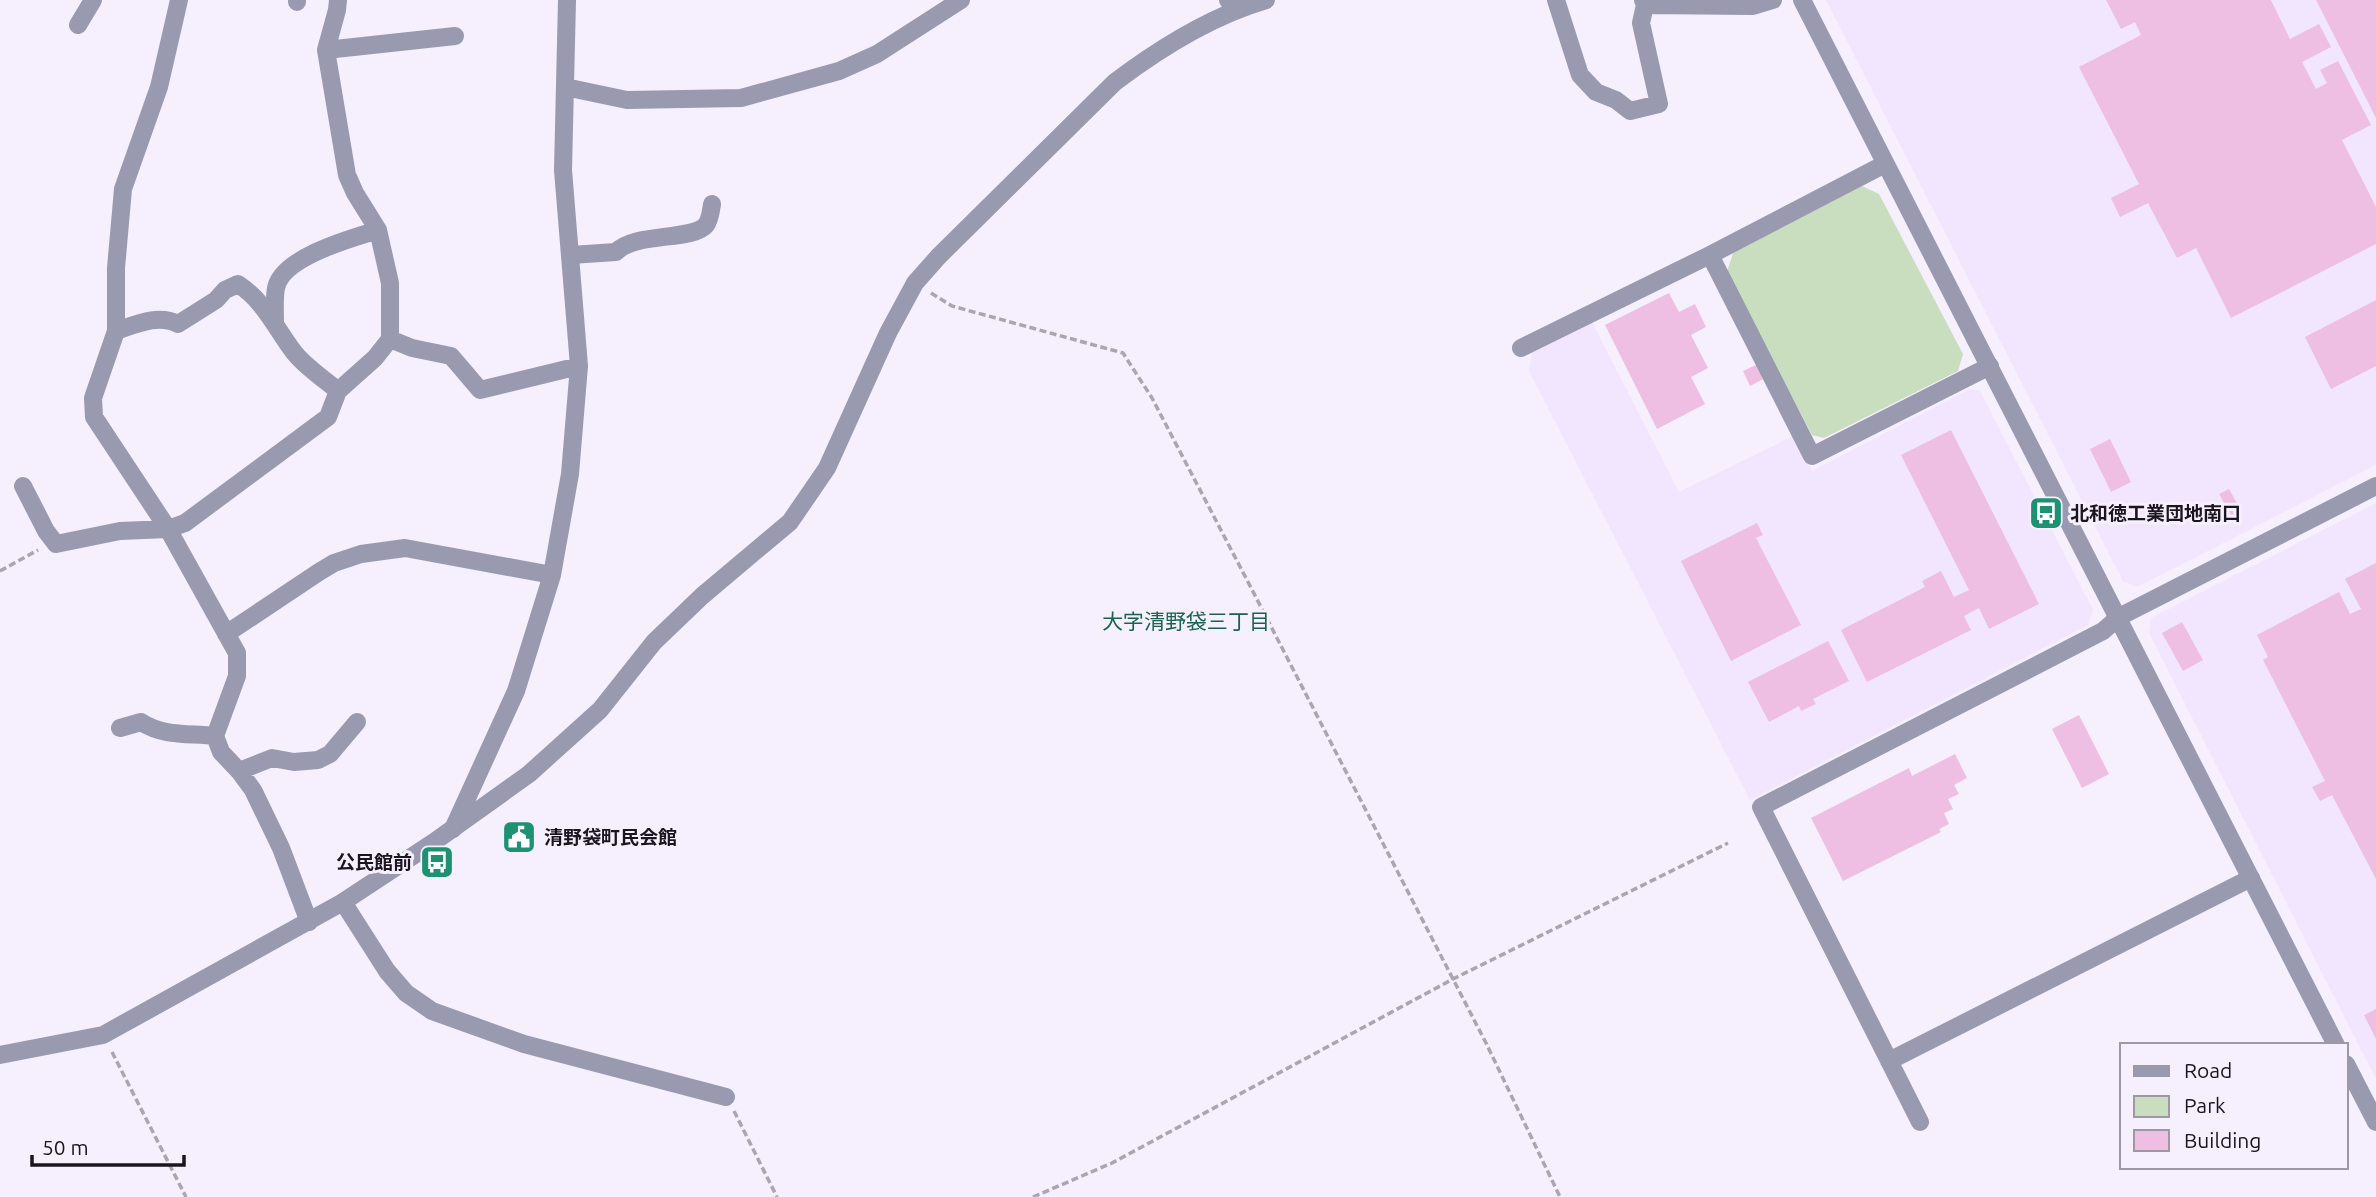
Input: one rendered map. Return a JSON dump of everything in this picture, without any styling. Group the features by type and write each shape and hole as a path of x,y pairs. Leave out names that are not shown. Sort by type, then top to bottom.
{"street":[{"path":"78,25 93,0"},
{"path":"178,0 159,87 123,189 116,268 116,331 93,398 94,417 168,529 237,653 237,676 215,736 220,752 253,790 281,848 309,922"},
{"path":"23,486 46,531 56,544 120,531 168,529 185,523 328,417 338,391 375,358 390,338 390,283 378,230 347,175 326,50 338,0"},
{"path":"453,829 516,691 552,575 570,474 579,366 562,170 567,0"},
{"path":"565,87 627,100 741,97 839,71 877,54 961,0"},
{"path":"0,1055 103,1035 343,902 453,829 529,774 600,710 654,642 702,596 790,522 827,468 888,334 915,283 1115,82 1147,57 1231,4 1266,0"},
{"path":"1556,0 1580,75 1596,92 1616,100 1630,111 1659,104 1641,23 1644,3 1753,6 1773,0"},
{"path":"1802,0 2335,1043"},
{"path":"326,50 455,36"},
{"path":"1521,348 1710,256 1885,164"},
{"path":"571,255 616,252 623,245 679,233 698,232 708,223 712,204"},
{"path":"275,322 276,286 285,273 316,251 378,230"},
{"path":"1710,256 1812,456 1990,366"},
{"path":"116,331 146,321 168,318 178,324 216,300 225,290 238,284 252,293 294,352 338,391"},
{"path":"390,338 412,348 451,356 480,390 579,366"},
{"path":"1920,1122 1760,807 2103,631 2119,617 2376,486"},
{"path":"226,634 318,572 334,563 361,554 405,548 552,575"},
{"path":"120,728 141,722 168,734 215,736"},
{"path":"239,771 272,758 318,760 330,754 357,722"},
{"path":"1889,1061 2251,878"},
{"path":"343,902 387,971 406,993 432,1011 524,1044 726,1097"},
{"path":"2348,1068 2376,1122"}],"path":[{"path":"915,283 952,306 1123,353 1152,398 1453,979 1560,1197"},
{"path":"0,572 34,551 56,544"},
{"path":"1033,1197 1112,1163 1453,979 1728,843"},
{"path":"103,1035 186,1197"},
{"path":"726,1097 777,1197"}],"shaded area":[{"path":"1826,0 2376,0 2376,465 2137,587 2123,581"},
{"path":"1592,322 1679,492 1793,436 1812,471 1970,389 1980,391 2093,610 2088,625 1750,800 1529,371 1532,353"},
{"path":"2376,503 2376,1079 2149,633 2151,618"}],"green space":[{"path":"1862,186 1879,194 1963,354 1958,371 1824,438 1812,435 1727,272 1733,253"}],"building":[{"path":"2106,0 2271,0 2290,39 2319,24 2331,47 2302,62 2316,89 2327,83 2320,70 2338,61 2371,125 2342,140 2376,207 2376,244 2231,318 2196,248 2177,258 2148,203 2120,217 2111,198 2139,184 2079,67 2141,35 2135,22 2121,29"},
{"path":"2316,0 2376,0 2376,118"},
{"path":"1669,293 1679,312 1695,304 1706,327 1691,335 1708,368 1691,377 1705,404 1657,429 1605,325"},
{"path":"2376,300 2376,366 2331,389 2305,337"},
{"path":"1758,364 1765,378 1750,386 1743,371"},
{"path":"1951,430 2039,604 1989,629 1979,608 1964,616 1971,630 1867,682 1841,630 1925,587 1922,581 1941,571 1954,597 1969,590 1901,455"},
{"path":"2110,439 2131,482 2111,492 2090,449"},
{"path":"2229,489 2242,512 2232,517 2219,494"},
{"path":"1757,523 1763,535 1756,538 1801,625 1731,661 1681,561"},
{"path":"2376,563 2376,879 2332,795 2320,801 2312,787 2325,781 2263,660 2268,657 2257,635 2339,592 2350,614 2361,609 2345,579"},
{"path":"2182,622 2203,660 2183,671 2162,633"},
{"path":"1828,641 1849,681 1813,699 1816,704 1801,711 1799,706 1769,722 1748,682"},
{"path":"2079,715 2109,774 2082,788 2052,729"},
{"path":"1955,754 1967,778 1954,785 1959,794 1948,799 1953,809 1944,813 1949,824 1939,829 1941,832 1843,881 1811,818 1909,768 1912,776"},
{"path":"2376,1009 2376,1039 2364,1015"}],"place":[{"name":"北和徳工業団地南口","path":"2046,513"},
{"name":"清野袋町民会館","path":"519,837"},
{"name":"公民館前","path":"437,862"}],"district":[{"name":"大字清野袋三丁目","path":"1186,621"}]}
